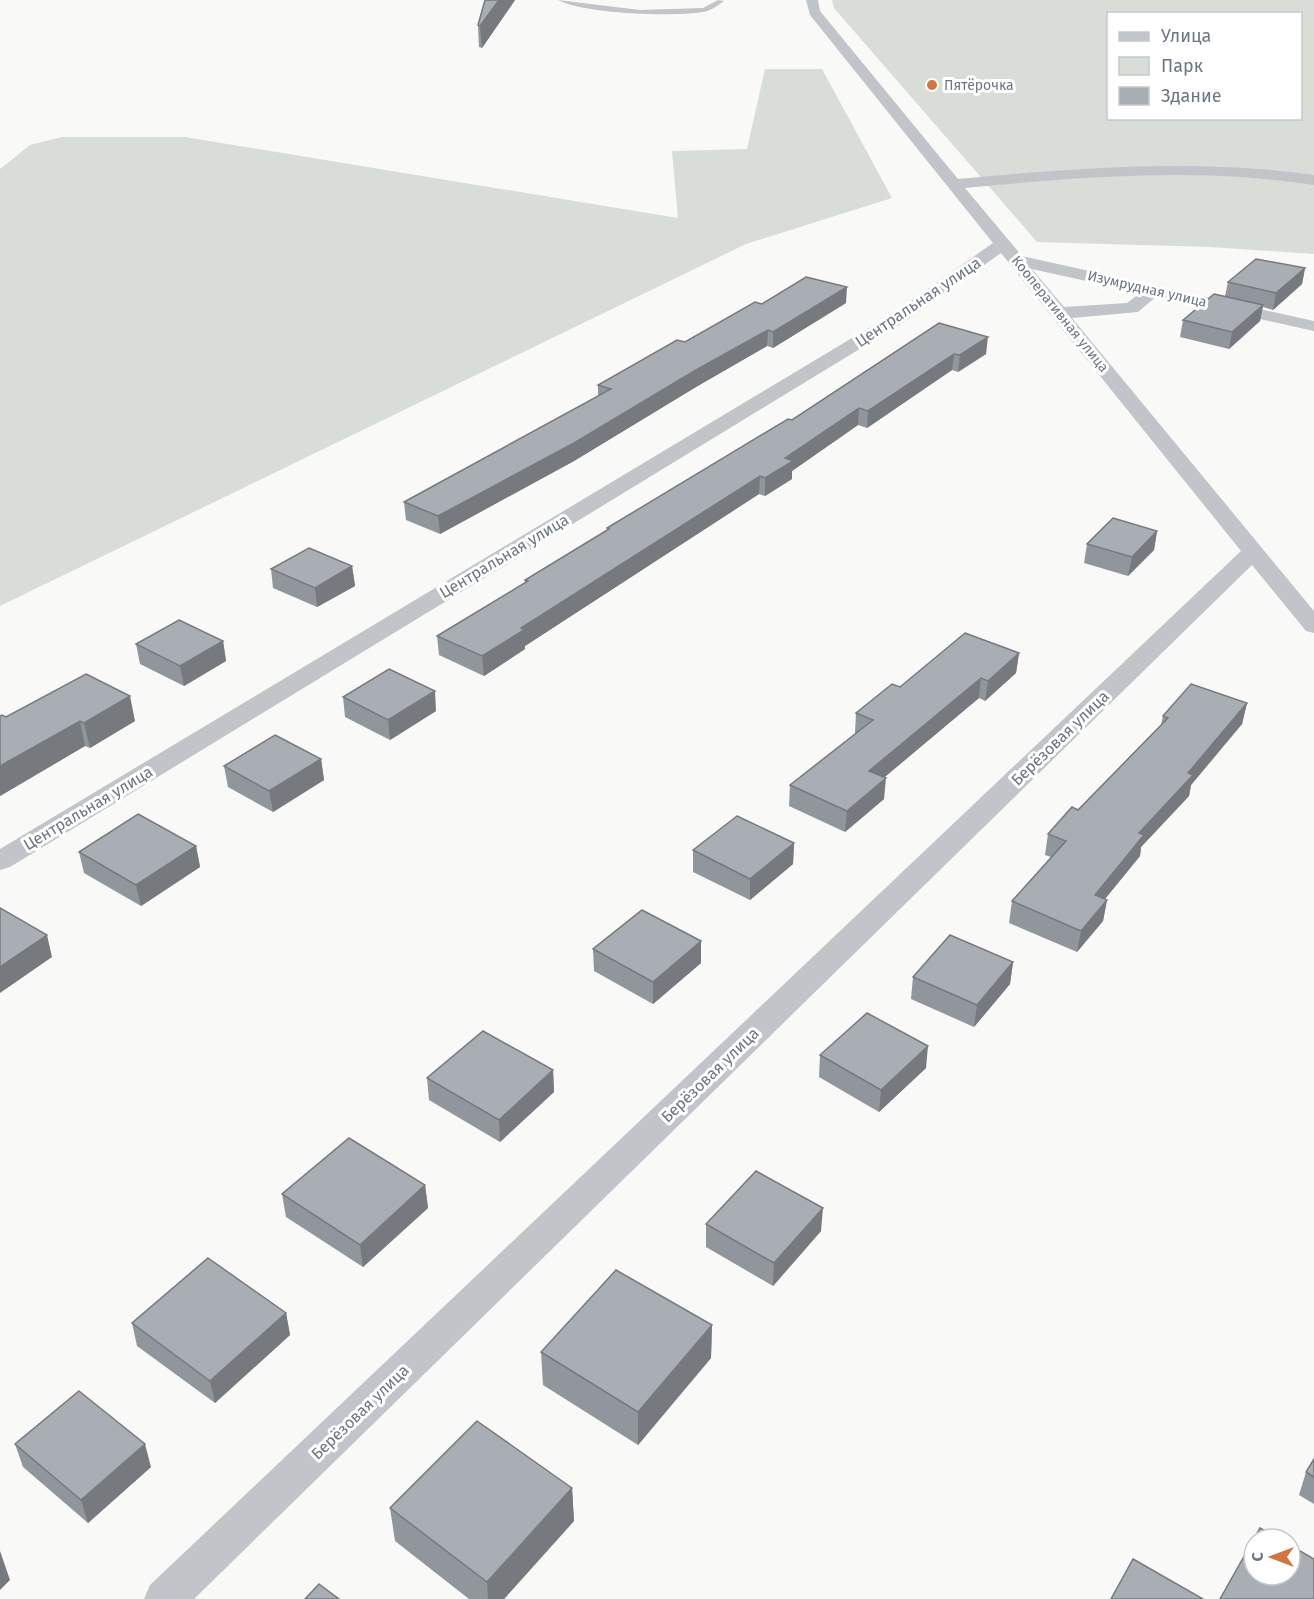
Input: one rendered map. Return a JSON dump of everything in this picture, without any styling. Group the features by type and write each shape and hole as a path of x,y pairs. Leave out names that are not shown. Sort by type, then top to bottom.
{"street":[{"name":"Кооперативная улица","path":"812,0 814,12 1314,626"},
{"path":"954,184 1073,172 1190,167 1235,169 1314,180"},
{"name":"Изумрудная улица","path":"1010,252 1154,290 1314,326"},
{"name":"Центральная улица","path":"0,861 1010,252"},
{"path":"1060,313 1132,308 1154,290"},
{"name":"Берёзовая улица","path":"165,1599 1254,551"}],"lane":[{"path":"561,0 598,8 640,12 704,9 721,1"}],"green space":[{"path":"832,0 1314,0 1314,254 1210,247 1037,242 834,8"},
{"path":"765,69 822,69 892,198 746,244 0,606 0,169 30,145 62,137 185,137 678,218 672,151 747,149"}],"building":[{"path":"485,0 499,0 480,26 478,25"},
{"path":"1256,259 1305,268 1276,293 1228,282"},
{"path":"806,277 847,287 773,332 768,330 574,443 438,516 404,502 611,389 598,385 677,340 685,342 755,302 762,304"},
{"path":"1214,294 1263,305 1232,332 1183,320"},
{"path":"939,323 988,337 960,355 954,354 868,411 859,408 785,458 793,461 765,478 760,476 521,628 524,630 482,656 437,636 528,581 525,580 609,529 607,528 788,419 792,420"},
{"path":"1113,518 1157,531 1132,557 1087,544"},
{"path":"309,548 352,566 315,588 271,569"},
{"path":"179,620 223,641 180,666 136,644"},
{"path":"965,633 1019,653 988,681 981,678 869,771 886,778 847,811 790,785 873,720 856,713 892,684 900,687"},
{"path":"389,669 435,691 388,720 343,697"},
{"path":"86,674 130,696 84,723 80,721 0,766 0,716 6,717"},
{"path":"1191,684 1247,703 1188,773 1193,775 1139,833 1144,835 1095,895 1107,900 1081,931 1012,901 1066,841 1048,834 1072,807 1078,810 1168,718 1163,716"},
{"path":"275,735 321,759 269,791 224,766"},
{"path":"138,814 196,846 136,885 79,852"},
{"path":"737,816 794,843 750,879 693,850"},
{"path":"0,908 47,935 0,967"},
{"path":"642,910 701,941 653,982 593,949"},
{"path":"950,935 1013,962 977,1005 913,977"},
{"path":"867,1013 928,1046 881,1090 820,1055"},
{"path":"483,1031 553,1070 499,1120 427,1078"},
{"path":"349,1138 425,1185 360,1245 282,1194"},
{"path":"756,1171 823,1208 774,1263 706,1224"},
{"path":"208,1258 286,1313 210,1381 132,1323"},
{"path":"616,1270 712,1325 638,1412 541,1352"},
{"path":"79,1391 145,1444 81,1500 15,1444"},
{"path":"477,1421 572,1488 487,1582 390,1508"},
{"path":"1314,1459 1314,1477 1306,1472"},
{"path":"1302,1552 1314,1559 1314,1599 1220,1599 1242,1560 1242,1587 1302,1587"},
{"path":"1133,1559 1203,1599 1111,1599"},
{"path":"319,1584 339,1599 305,1599"}],"place":[{"name":"Пятёрочка","path":"932,85"}]}
